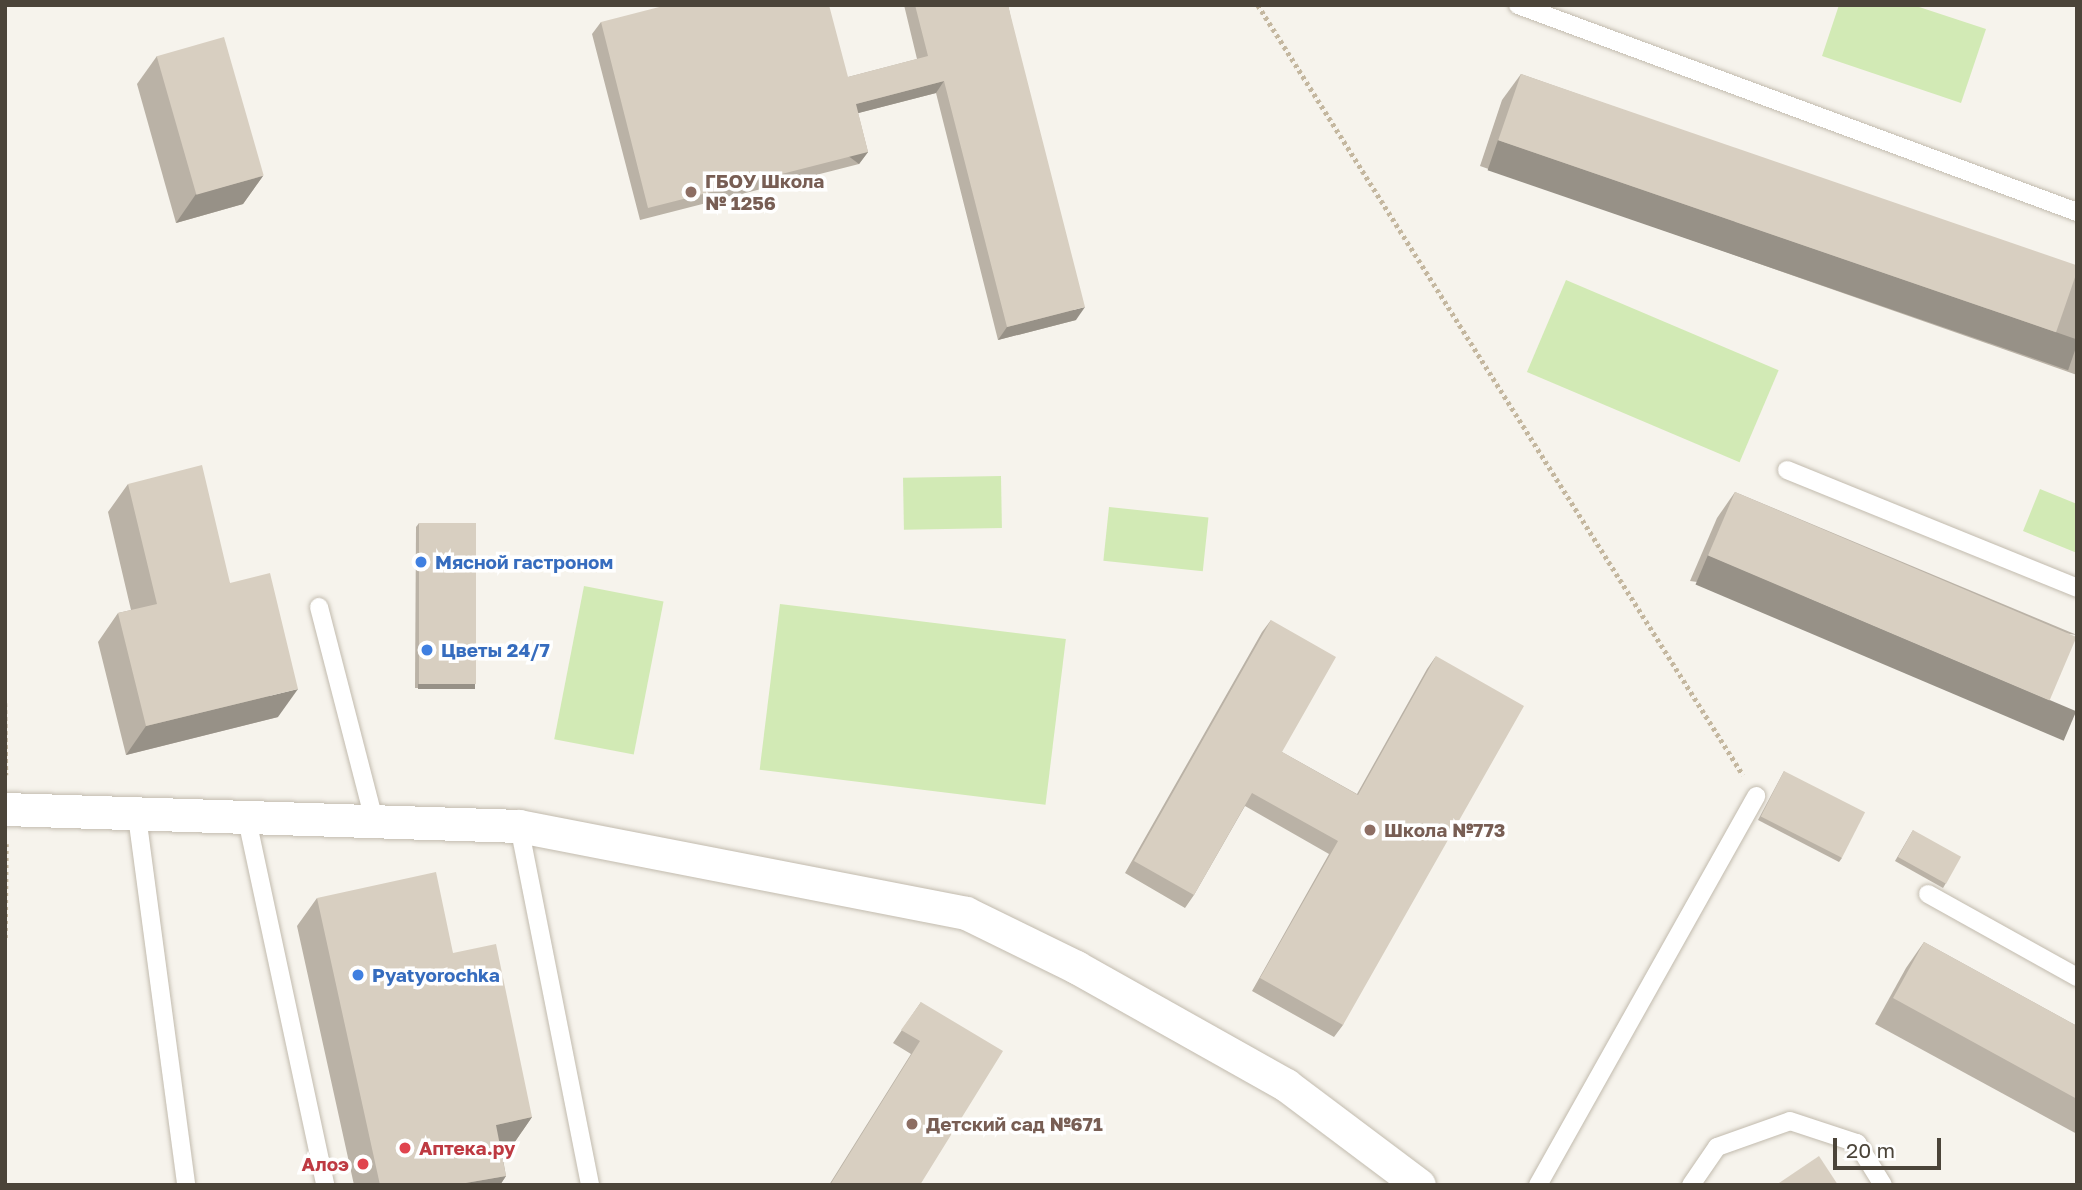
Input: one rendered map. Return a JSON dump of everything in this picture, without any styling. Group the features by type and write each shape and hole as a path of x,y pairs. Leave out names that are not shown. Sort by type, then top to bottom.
{"street":[{"path":"5,809 137,816 246,816 519,826 966,913 1076,967 1286,1085 1419,1185"}],"lane":[{"path":"1518,5 2077,212"},
{"path":"1787,470 2077,588"},
{"path":"319,607 373,820"},
{"path":"1538,1185 1756,796"},
{"path":"137,816 186,1185"},
{"path":"246,816 325,1185"},
{"path":"519,826 590,1185"},
{"path":"1928,894 2077,977"},
{"path":"1691,1185 1717,1147 1790,1121 1857,1143 1884,1185"}],"path":[{"path":"1258,5 1756,796"}],"green space":[{"path":"1839,5 1913,5 1986,29 1961,103 1822,56"},
{"path":"1566,280 1779,370 1740,462 1527,372"},
{"path":"1001,476 1002,528 904,530 903,478"},
{"path":"2040,489 2077,504 2077,553 2023,531"},
{"path":"1109,507 1208,517 1203,571 1103,561"},
{"path":"584,586 664,601 634,755 554,739"},
{"path":"780,604 1066,639 1046,805 760,770"}],"building":[{"name":"ГБОУ Школа № 1256","path":"667,5 829,5 848,77 928,56 915,5 1008,5 1085,307 1007,327 944,81 856,104 868,152 648,208 601,22"},
{"path":"224,37 264,175 196,195 157,56"},
{"path":"1521,74 2077,265 2056,332 1498,140"},
{"path":"202,465 230,583 270,573 298,689 146,726 118,613 157,604 128,484"},
{"path":"1735,492 2077,637 2050,700 1708,556"},
{"path":"419,523 476,523 476,684 419,684"},
{"name":"Школа №773","path":"1271,620 1336,657 1282,752 1358,795 1436,656 1524,706 1343,1025 1260,978 1338,841 1252,793 1194,895 1134,861"},
{"path":"1784,771 1865,812 1842,858 1761,816"},
{"path":"1913,830 1961,857 1946,884 1898,857"},
{"path":"436,872 453,953 496,944 532,1117 496,1125 506,1176 454,1185 380,1185 317,898"},
{"path":"1924,942 2077,1026 2077,1099 1893,998"},
{"name":"Детский сад №671","path":"921,1002 1003,1051 920,1185 830,1185 920,1041 901,1030"},
{"path":"1819,1156 1838,1185 1776,1185"}],"place":[{"name":"ГБОУ Школа № 1256","path":"691,192"},
{"name":"Мясной гастроном","path":"421,562"},
{"name":"Цветы 24/7","path":"427,650"},
{"name":"Школа №773","path":"1370,830"},
{"name":"Pyatyorochka","path":"358,975"},
{"name":"Детский сад №671","path":"912,1124"},
{"name":"Аптека.ру","path":"405,1148"},
{"name":"Алоэ","path":"363,1164"}]}
